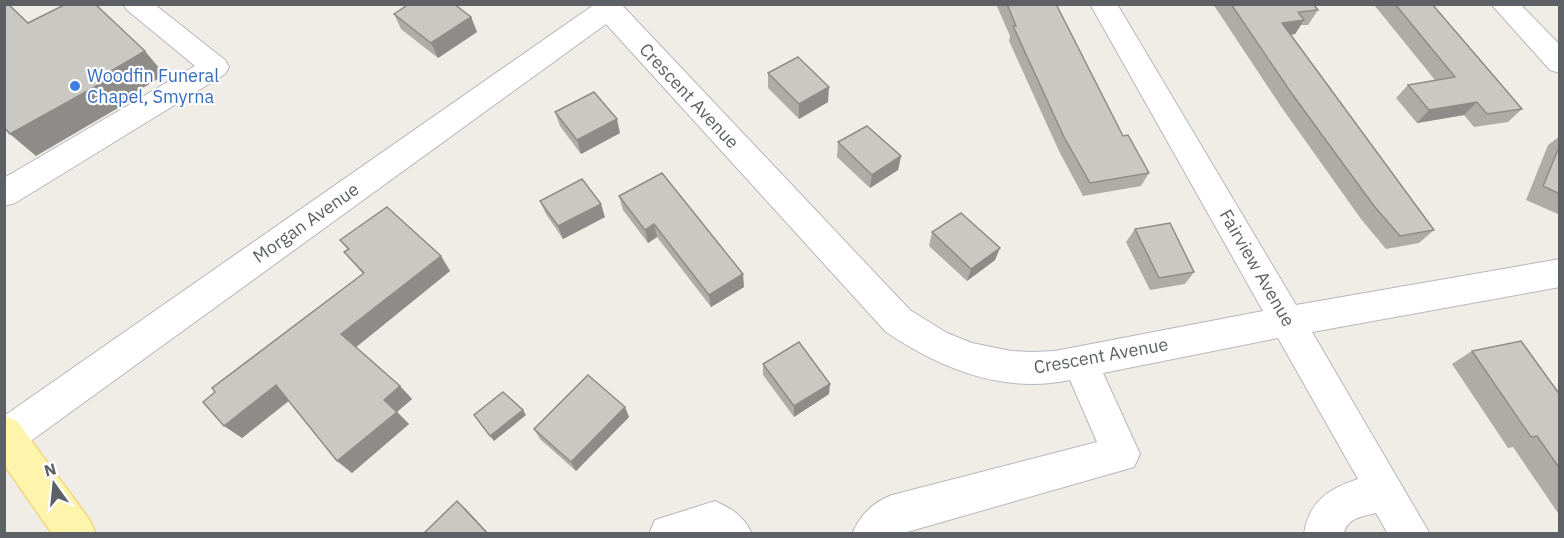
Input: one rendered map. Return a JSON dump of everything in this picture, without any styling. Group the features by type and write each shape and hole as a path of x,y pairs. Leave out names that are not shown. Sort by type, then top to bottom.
{"main road":[{"path":"5,436 76,534"}],"street":[{"path":"4,194 216,67 136,4"},
{"name":"Fairview Avenue","path":"1103,4 1410,534"},
{"path":"1504,4 1560,63"},
{"name":"Crescent Avenue","path":"608,7 898,321 927,341 976,361 1029,369 1080,362 1288,321 1560,273"},
{"name":"Morgan Avenue","path":"5,436 608,7"},
{"path":"872,534 892,514 1121,454 1080,362"},
{"path":"1324,534 1324,524 1333,511 1350,500 1386,492"},
{"path":"669,534 715,521 732,534"}],"building":[{"name":"Woodfin Funeral Chapel, Smyrna","path":"4,4 8,4 28,23 66,4 95,4 145,51 104,75 109,79 10,134 4,127"},
{"path":"409,4 454,4 471,17 431,43 394,14"},
{"path":"1007,4 1056,4 1123,136 1128,135 1149,173 1090,183 1064,137 1013,26 1016,26"},
{"path":"1231,4 1313,4 1318,10 1298,12 1304,20 1282,23 1434,230 1400,236 1374,206 1292,94"},
{"path":"1395,4 1432,4 1522,109 1487,114 1477,102 1429,110 1408,85 1455,77"},
{"path":"798,57 829,87 799,104 768,73"},
{"path":"594,92 617,119 577,140 555,112"},
{"path":"867,126 901,156 872,175 838,142"},
{"path":"1560,145 1560,194 1543,186"},
{"path":"662,173 743,274 709,295 654,224 645,230 619,196"},
{"path":"582,179 601,204 558,226 540,201"},
{"path":"387,207 441,256 341,334 400,386 384,400 397,412 337,461 276,385 224,426 203,402 215,392 212,388 364,273 344,252 349,249 340,240"},
{"path":"961,213 1000,248 971,269 932,232"},
{"path":"1170,223 1194,272 1159,278 1135,229"},
{"path":"1521,341 1560,395 1560,469 1537,436 1531,437 1472,351"},
{"path":"799,342 830,384 794,406 763,364"},
{"path":"588,375 625,407 571,462 534,429"},
{"path":"503,392 523,410 490,436 474,415"},
{"path":"457,501 488,534 423,534"}],"place":[{"name":"Woodfin Funeral Chapel, Smyrna","path":"75,86"}]}
